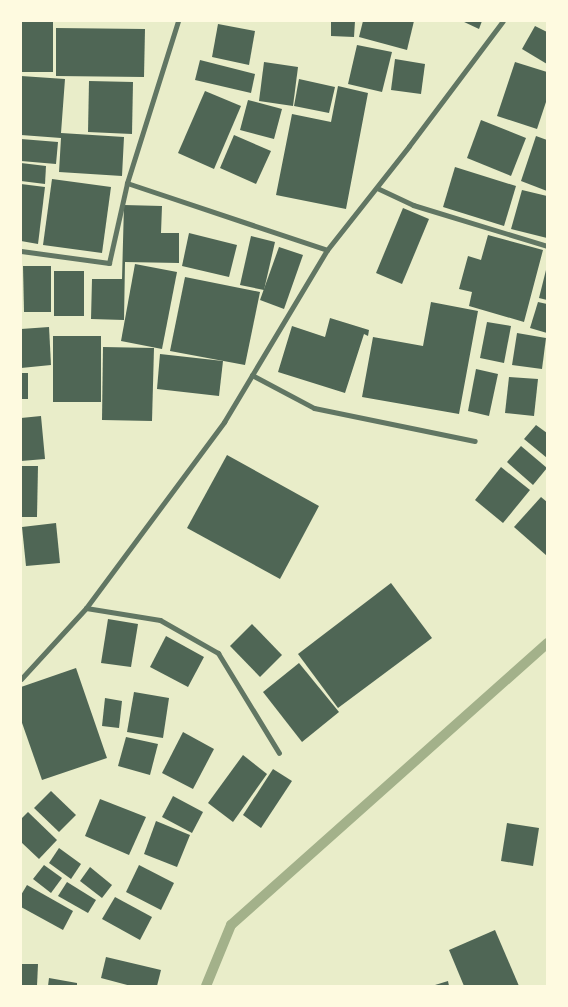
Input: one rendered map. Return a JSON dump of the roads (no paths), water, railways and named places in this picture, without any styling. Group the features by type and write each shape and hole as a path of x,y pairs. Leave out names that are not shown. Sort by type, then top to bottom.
{"street":[{"path":"21,251 109,262 127,183 178,21"},
{"path":"21,679 86,608 224,422 328,250 503,21"},
{"path":"127,183 328,250"},
{"path":"376,188 413,205 547,246"},
{"path":"252,375 314,408 475,441"},
{"path":"86,608 160,620 218,653 279,754"}],"waterway":[{"path":"206,986 231,925 547,643"}]}
